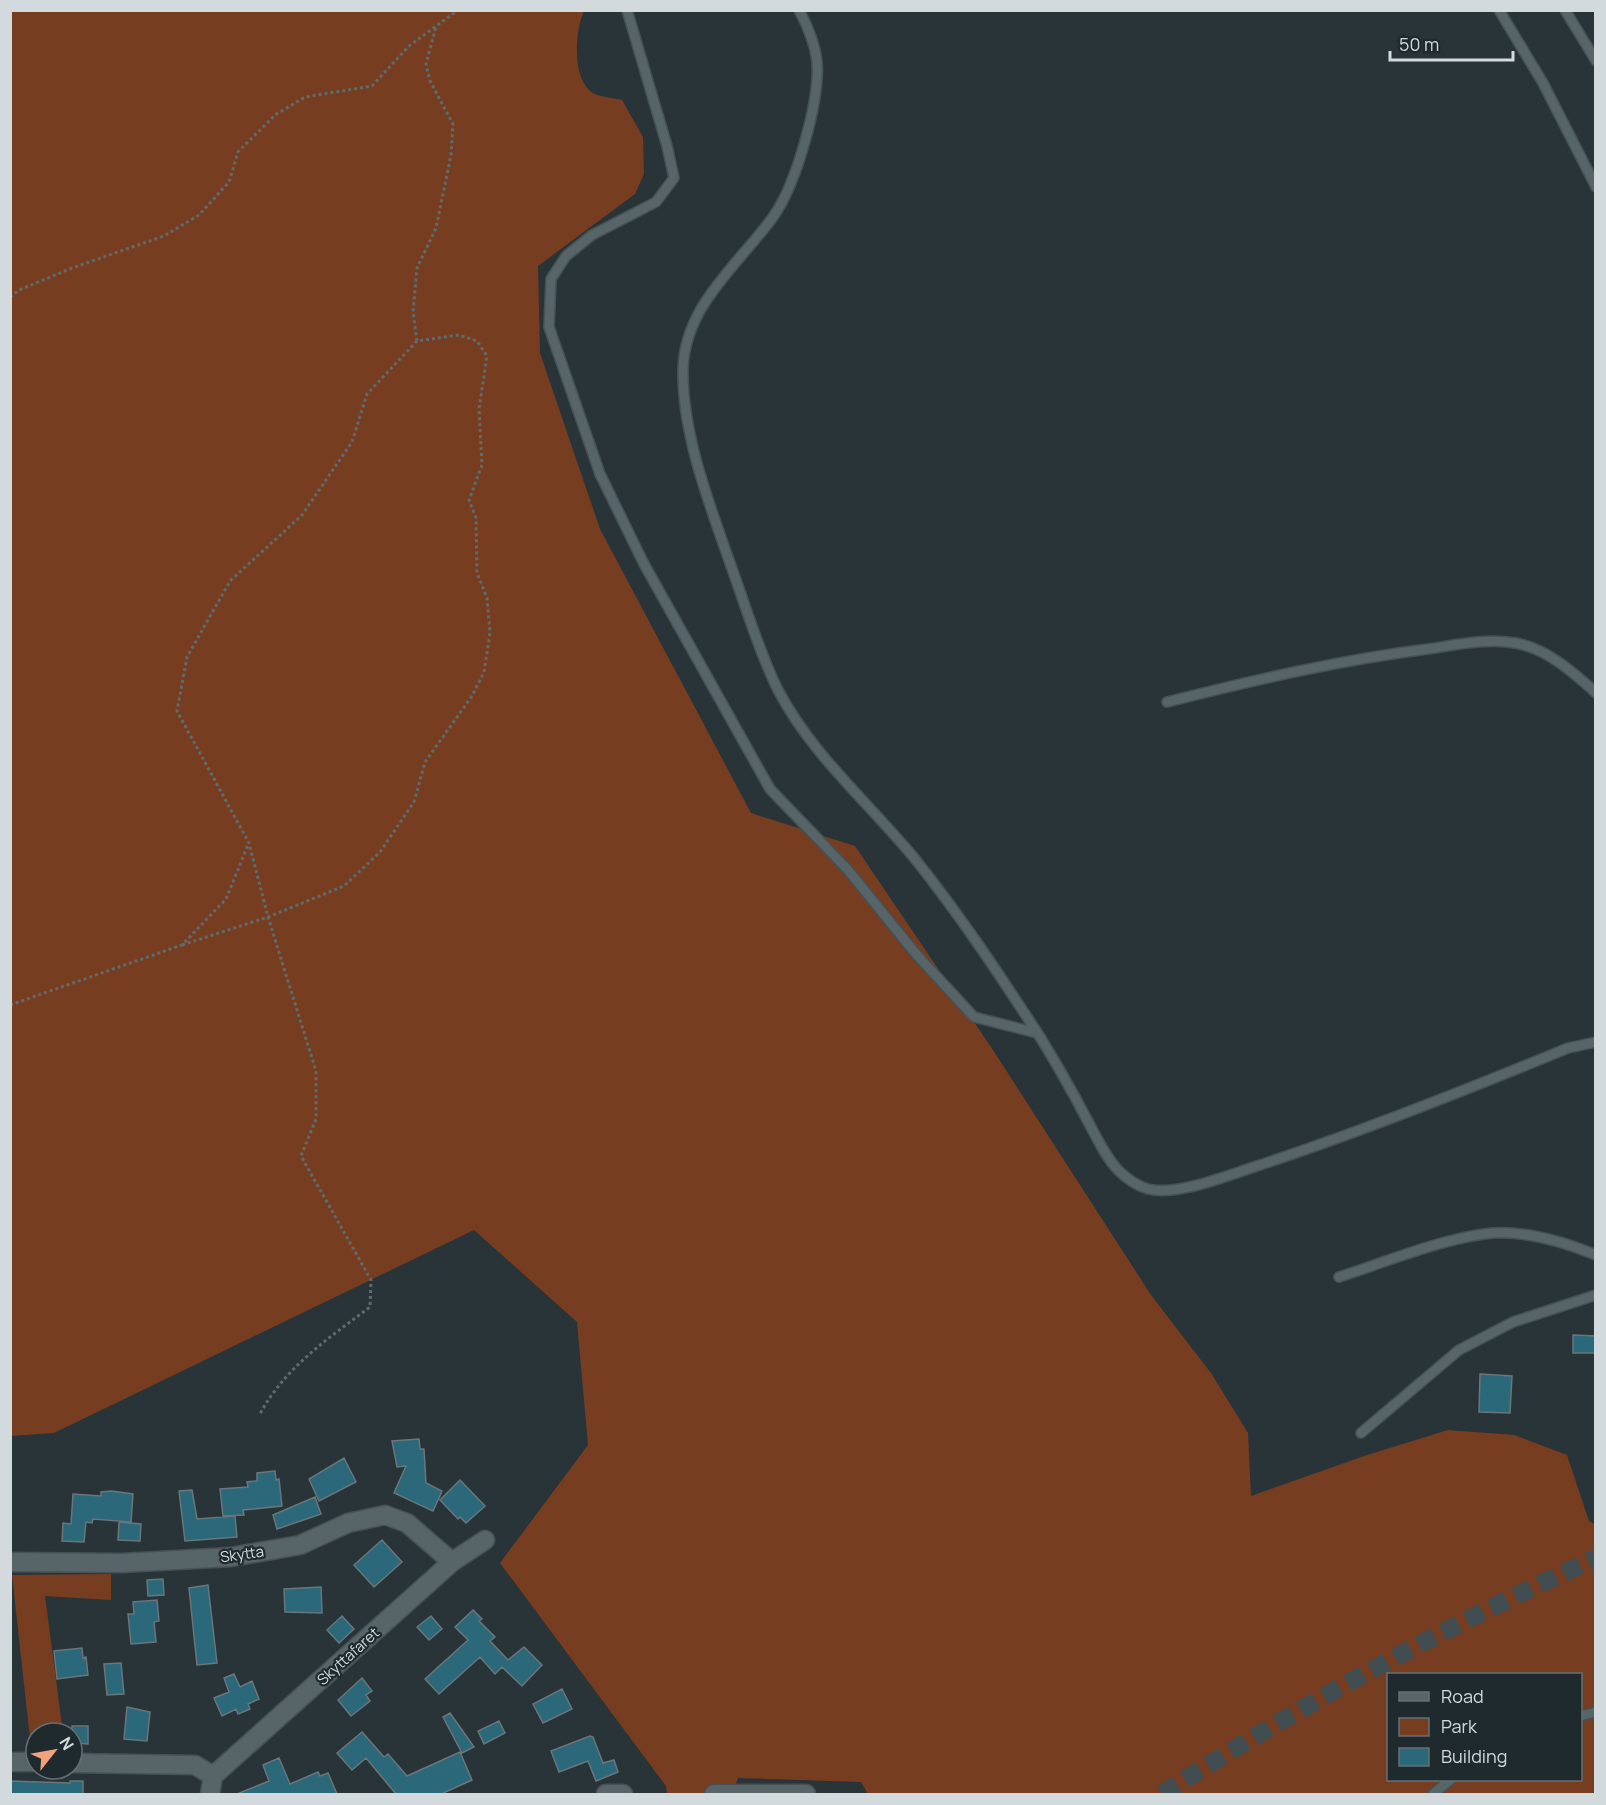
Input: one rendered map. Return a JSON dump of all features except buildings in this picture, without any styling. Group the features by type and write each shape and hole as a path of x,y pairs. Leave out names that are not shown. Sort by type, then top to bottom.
{"street":[{"name":"Skytta","path":"10,1562 122,1563 231,1557 300,1545 348,1523 385,1515 407,1523 452,1562"},
{"name":"Skyttafaret","path":"213,1776 452,1562 485,1540"},
{"path":"84,1763 195,1765 213,1776 210,1794"},
{"path":"606,1794 623,1794"},
{"path":"714,1794 806,1794"}],"lane":[{"path":"627,10 668,146 674,178 656,202 592,235 566,256 551,279 549,327 600,474 644,564 770,789 848,870 916,954 974,1017 1037,1033"},
{"path":"799,10 812,37 817,63 815,93 798,164 786,195 774,216 698,311 691,328 683,370 685,402 710,506 776,686 795,719 816,748 918,864 957,914 1037,1033 1116,1168 1130,1181 1150,1189 1165,1190 1224,1176 1328,1143 1568,1048 1596,1042"},
{"path":"1499,10 1543,83 1596,187"},
{"path":"1565,10 1596,61"},
{"path":"1167,702 1248,681 1367,657 1487,641 1516,643 1542,653 1570,669 1596,693"},
{"path":"1339,1277 1484,1234 1513,1233 1572,1245 1596,1256"},
{"path":"1360,1432 1459,1350 1513,1322 1596,1296"},
{"path":"1433,1794 1448,1781"}],"path":[{"path":"10,297 19,290 72,268 164,236 199,215 229,182 238,152 275,115 305,97 372,86 409,46 458,10"},
{"path":"417,341 413,312 417,268 436,228 451,155 453,124 430,81 426,64 436,25"},
{"path":"10,1005 268,917 344,886 380,852 414,802 425,762 472,696 484,672 490,633 487,598 477,573 476,518 469,500 482,465 478,409 487,356 477,341 459,336 417,341 367,394 352,442 302,515 230,581 187,657 177,711 249,843 268,917 316,1071 316,1119 301,1156 371,1280 370,1307 308,1353 271,1394 260,1414"},
{"path":"182,945 226,899 249,843"}],"green space":[{"path":"11,11 584,11 577,41 580,75 584,84 593,93 622,100 643,137 644,174 635,194 538,266 540,353 600,529 751,813 855,846 991,1047 1151,1295 1211,1373 1248,1433 1251,1496 1367,1455 1448,1430 1514,1435 1567,1455 1589,1521 1595,1524 1595,1794 868,1794 861,1782 738,1778 732,1794 667,1794 666,1786 500,1563 588,1445 577,1322 474,1230 54,1433 11,1436"},
{"path":"111,1574 111,1600 45,1596 61,1721 28,1721 12,1575"}],"tunnel":[{"path":"1162,1794 1267,1729 1374,1668 1484,1611 1596,1558"}]}
